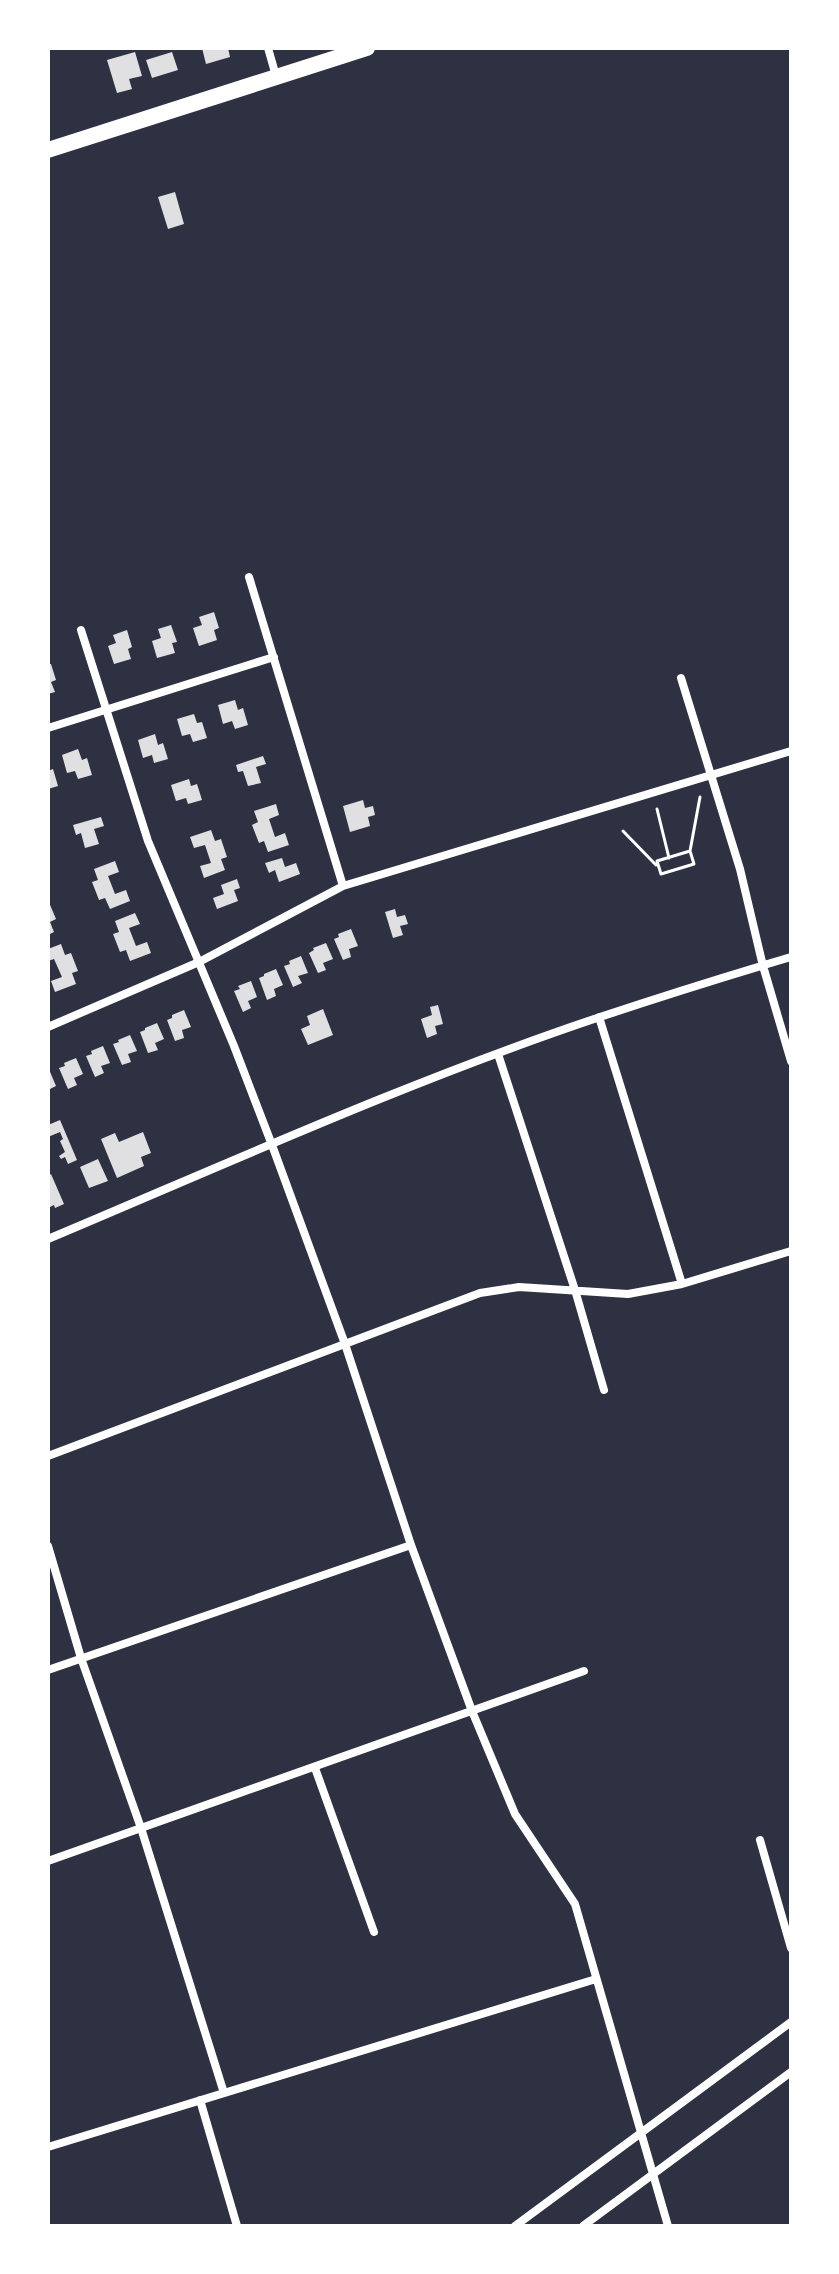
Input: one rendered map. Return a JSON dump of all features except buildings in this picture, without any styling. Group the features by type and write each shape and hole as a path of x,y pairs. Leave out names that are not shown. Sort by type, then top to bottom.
{"main road":[{"path":"48,150 367,48"}],"street":[{"path":"268,48 276,76"},
{"path":"249,577 343,886"},
{"path":"81,630 148,841 272,1145 345,1344 411,1545 472,1711 515,1814 575,1904 668,2226"},
{"path":"48,728 274,657"},
{"path":"681,678 740,869 763,966 791,1061"},
{"path":"48,1027 199,962 343,886 791,751"},
{"path":"48,1239 413,1086 599,1017 791,957"},
{"path":"599,1017 682,1284"},
{"path":"498,1054 575,1290 604,1390"},
{"path":"48,1456 480,1293 519,1287 628,1294 682,1284 791,1251"},
{"path":"48,1670 411,1545"},
{"path":"48,1546 81,1658 141,1828 224,2093"},
{"path":"48,1861 584,1671"},
{"path":"315,1768 374,1932"},
{"path":"760,1840 791,1948"},
{"path":"48,2147 596,1979"},
{"path":"515,2226 791,2022"},
{"path":"583,2226 791,2072"},
{"path":"200,2100 237,2226"}],"path":[{"path":"623,831 661,874 694,864 690,851 700,797"},
{"path":"657,809 669,858"},
{"path":"658,868 657,861 690,851"}]}
